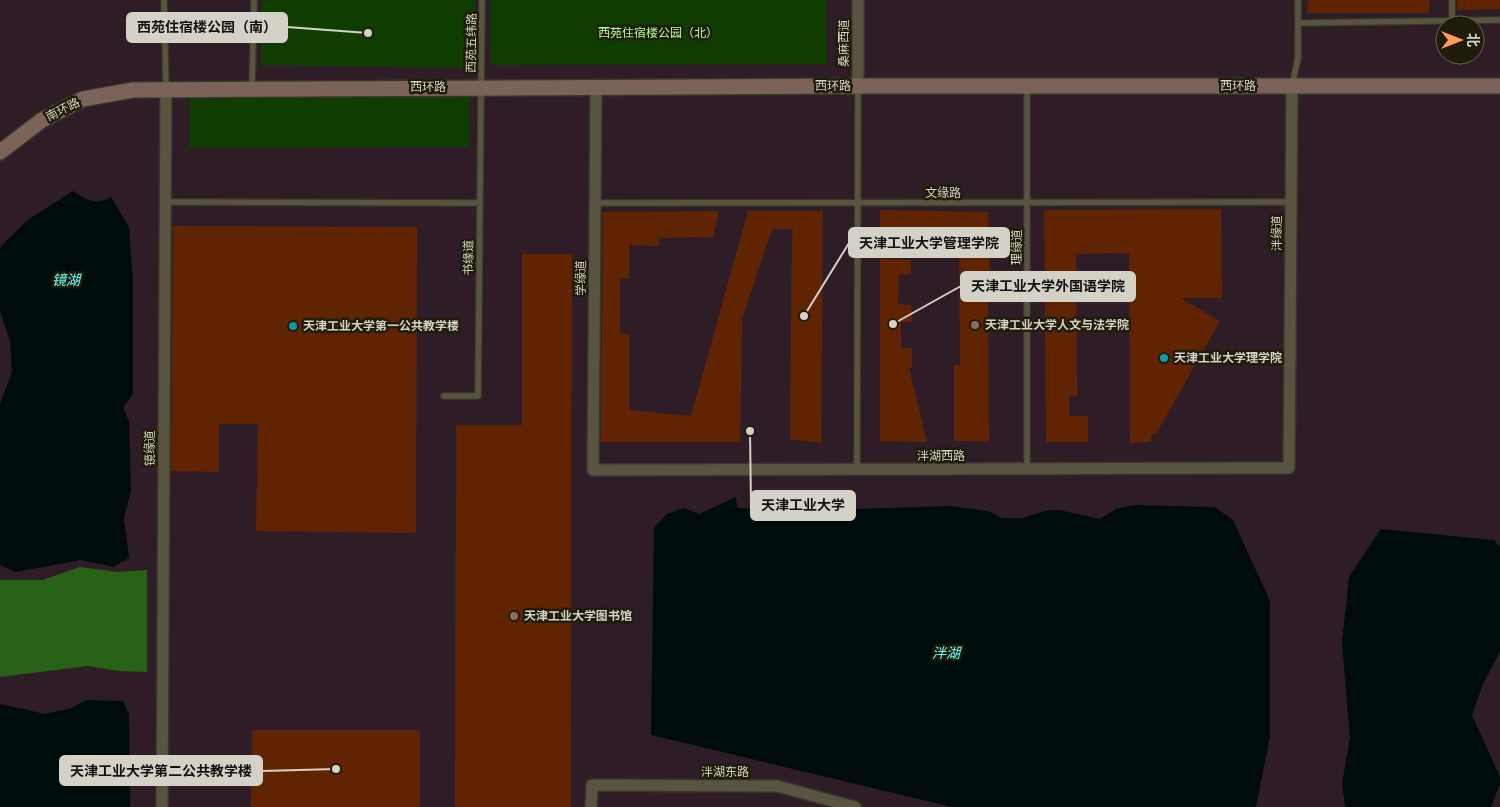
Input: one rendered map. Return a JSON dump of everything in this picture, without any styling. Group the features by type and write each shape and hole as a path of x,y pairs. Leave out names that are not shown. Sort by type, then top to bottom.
{"street":[{"name":"桑麻西道","path":"858,0 858,86"},
{"name":"学缘道","path":"594,470 596,86"},
{"name":"泮缘道","path":"1289,468 1292,86"},
{"name":"西环路","path":"166,88 1500,86"},
{"name":"南环路","path":"2,147 42,120 84,99 133,90 166,88"},
{"name":"镜缘道","path":"162,807 166,88"},
{"name":"泮湖西路","path":"594,470 1289,468"},
{"name":"泮湖东路","path":"592,807 592,785 777,786 835,804 855,807"}],"lane":[{"path":"164,0 166,88"},
{"path":"252,87 254,0"},
{"name":"西苑五纬路","path":"482,0 482,87"},
{"name":"泮缘道","path":"1292,86 1298,58 1298,0"},
{"path":"1452,0 1452,15"},
{"path":"1298,23 1435,20"},
{"path":"1485,20 1500,20"},
{"path":"857,470 858,86"},
{"name":"理缘道","path":"1027,86 1027,469"},
{"name":"书缘道","path":"444,396 478,396 482,87"},
{"path":"165,202 480,203"},
{"name":"文缘路","path":"595,203 1291,202"}],"shaded area":[{"path":"0,0 1500,0 1500,807 0,807"}],"green space":[{"path":"262,0 475,0 474,68 261,65"},
{"name":"西苑住宿楼公园（北）","path":"490,0 826,0 827,64 490,65"},
{"path":"190,93 470,95 469,147 189,148"},
{"path":"80,567 117,572 147,570 147,672 119,671 88,666 0,677 0,580 43,580"}],"water":[{"name":"镜湖","path":"73,191 91,201 105,200 111,197 129,227 133,283 133,394 123,408 129,421 131,491 124,518 129,558 113,567 81,560 15,572 0,565 0,404 12,372 10,341 0,311 0,250 1,246 29,219"},
{"name":"泮湖","path":"736,497 737,508 767,510 769,502 777,499 823,501 855,509 950,506 988,511 1002,518 1023,518 1048,510 1059,510 1100,519 1116,509 1133,505 1215,507 1233,520 1270,601 1270,736 1256,807 952,807 651,735 654,528 667,514 684,508 699,514"},
{"path":"1381,529 1494,540 1500,547 1500,652 1483,684 1472,715 1500,777 1500,784 1491,807 1345,807 1342,784 1350,738 1342,642 1349,577"},
{"path":"86,700 123,701 129,714 130,807 0,807 0,704 45,714 71,708"}],"building":[{"path":"1308,0 1429,0 1429,13 1307,13"},
{"path":"1457,0 1500,0 1500,9 1457,10"},
{"name":"天津工业大学理学院","path":"1221,209 1222,298 1180,298 1220,321 1156,434 1151,434 1151,442 1130,443 1129,253 1076,254 1077,396 1069,396 1069,416 1088,416 1088,442 1046,442 1044,210"},
{"path":"880,210 988,212 990,274 971,275 988,295 989,441 954,441 954,365 960,365 959,229 911,230 911,241 880,242"},
{"path":"719,211 713,237 659,238 659,246 629,245 629,278 620,278 620,334 629,334 629,410 691,416 748,211 823,211 821,443 790,439 792,229 772,229 742,319 740,442 601,442 603,212"},
{"name":"天津工业大学第一公共教学楼","path":"173,226 417,227 416,533 256,531 258,424 219,424 219,472 171,471"},
{"name":"天津工业大学图书馆","path":"522,254 572,254 571,807 455,807 456,425 522,425"},
{"path":"880,259 911,260 911,274 899,275 898,304 911,305 912,322 901,322 901,348 912,348 912,368 909,368 927,442 880,441"},
{"path":"252,730 420,730 420,807 251,807"}],"place":[{"name":"西苑住宿楼公园（南）","path":"368,33"},
{"name":"天津工业大学管理学院","path":"804,316"},
{"name":"天津工业大学外国语学院","path":"893,324"},
{"name":"天津工业大学人文与法学院","path":"975,325"},
{"name":"天津工业大学第一公共教学楼","path":"293,326"},
{"name":"天津工业大学理学院","path":"1164,358"},
{"name":"天津工业大学","path":"750,431"},
{"name":"天津工业大学图书馆","path":"514,616"},
{"name":"天津工业大学第二公共教学楼","path":"336,769"}]}
